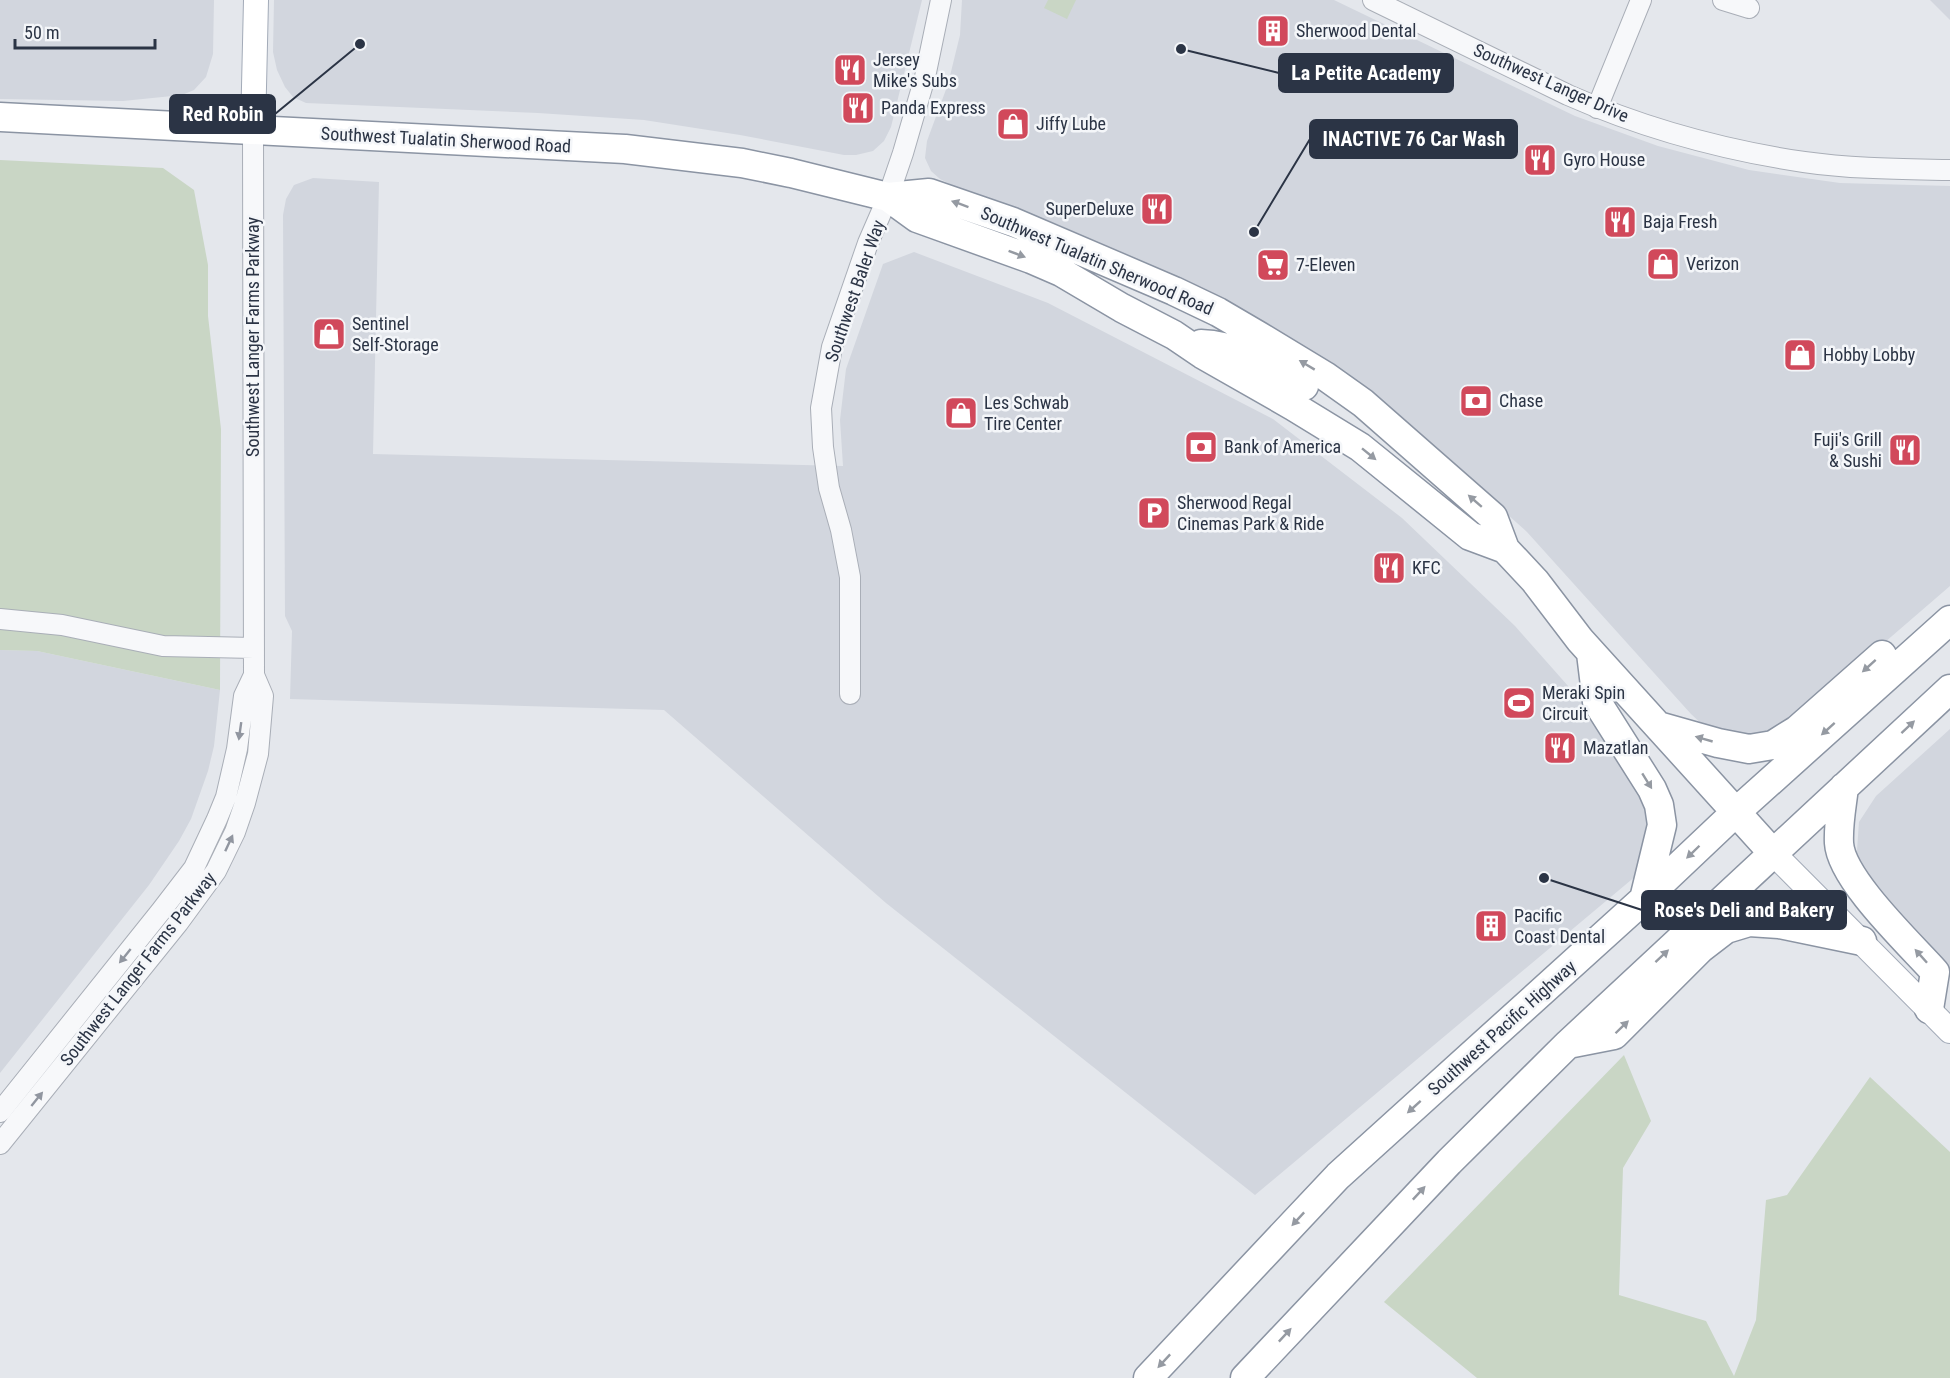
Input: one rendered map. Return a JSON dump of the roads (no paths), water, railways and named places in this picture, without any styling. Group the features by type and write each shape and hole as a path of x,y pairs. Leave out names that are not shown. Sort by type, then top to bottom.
{"highway":[{"name":"Southwest Tualatin Sherwood Road","path":"0,117 636,150 742,163 888,197 928,192 1013,222 1218,312 1325,376 1363,403 1493,517 1506,549 1535,581 1591,653 1773,853"},
{"name":"Southwest Tualatin Sherwood Road","path":"888,197 917,218 1061,272 1360,447 1470,536 1506,549"},
{"path":"1187,344 1214,344 1240,352 1273,367 1312,390 1331,395 1350,394"},
{"path":"1658,726 1749,749 1773,745 1797,730 1928,614 1950,613"},
{"name":"Southwest Pacific Highway","path":"1148,1378 1338,1176 1950,620"},
{"path":"1591,653 1597,702 1652,789 1659,805 1662,825 1644,899"},
{"path":"1245,1378 1449,1162 1568,1044 1950,689"},
{"path":"1844,787 1839,843 1848,871 1861,890 1935,972 1929,1009"},
{"path":"1568,1044 1614,1035 1700,949 1726,929 1740,924 1749,922 1779,924 1862,940"}],"main road":[{"name":"Southwest Langer Farms Parkway","path":"253,130 256,0"},
{"path":"1773,853 1950,1031"}],"street":[{"name":"Southwest Baler Way","path":"850,694 850,577 841,530 829,488 823,447 821,408 832,347 868,243 888,197 903,153 925,77 941,0"},
{"name":"Southwest Langer Drive","path":"1373,0 1597,108 1685,137 1806,162 1864,168 1950,170"},
{"path":"1597,108 1641,0"},
{"path":"1723,0 1749,8"},
{"name":"Southwest Langer Farms Parkway","path":"0,1144 178,923 216,871 245,803 258,754 263,696 254,675 253,130"},
{"path":"0,619 62,625 163,646 254,648"},
{"name":"Southwest Langer Farms Parkway","path":"0,1112 194,868 226,797 237,749 244,696 254,675"}],"place":[{"name":"Sherwood Dental","path":"1273,31"},
{"name":"Red Robin","path":"360,44"},
{"name":"La Petite Academy","path":"1181,49"},
{"name":"Jersey Mike's Subs","path":"850,70"},
{"name":"Panda Express","path":"858,108"},
{"name":"Jiffy Lube","path":"1013,124"},
{"name":"Gyro House","path":"1540,160"},
{"name":"SuperDeluxe","path":"1157,209"},
{"name":"Baja Fresh","path":"1620,222"},
{"name":"INACTIVE 76 Car Wash","path":"1254,232"},
{"name":"Verizon","path":"1663,264"},
{"name":"7-Eleven","path":"1273,265"},
{"name":"Sentinel Self-Storage","path":"329,334"},
{"name":"Hobby Lobby","path":"1800,355"},
{"name":"Chase","path":"1476,401"},
{"name":"Les Schwab Tire Center","path":"961,413"},
{"name":"Bank of America","path":"1201,447"},
{"name":"Fuji's Grill & Sushi","path":"1905,450"},
{"name":"Sherwood Regal Cinemas Park & Ride","path":"1154,513"},
{"name":"KFC","path":"1389,568"},
{"name":"Meraki Spin Circuit","path":"1519,703"},
{"name":"Mazatlan","path":"1560,748"},
{"name":"Rose's Deli and Bakery","path":"1544,878"},
{"name":"Pacific Coast Dental","path":"1491,926"}]}
